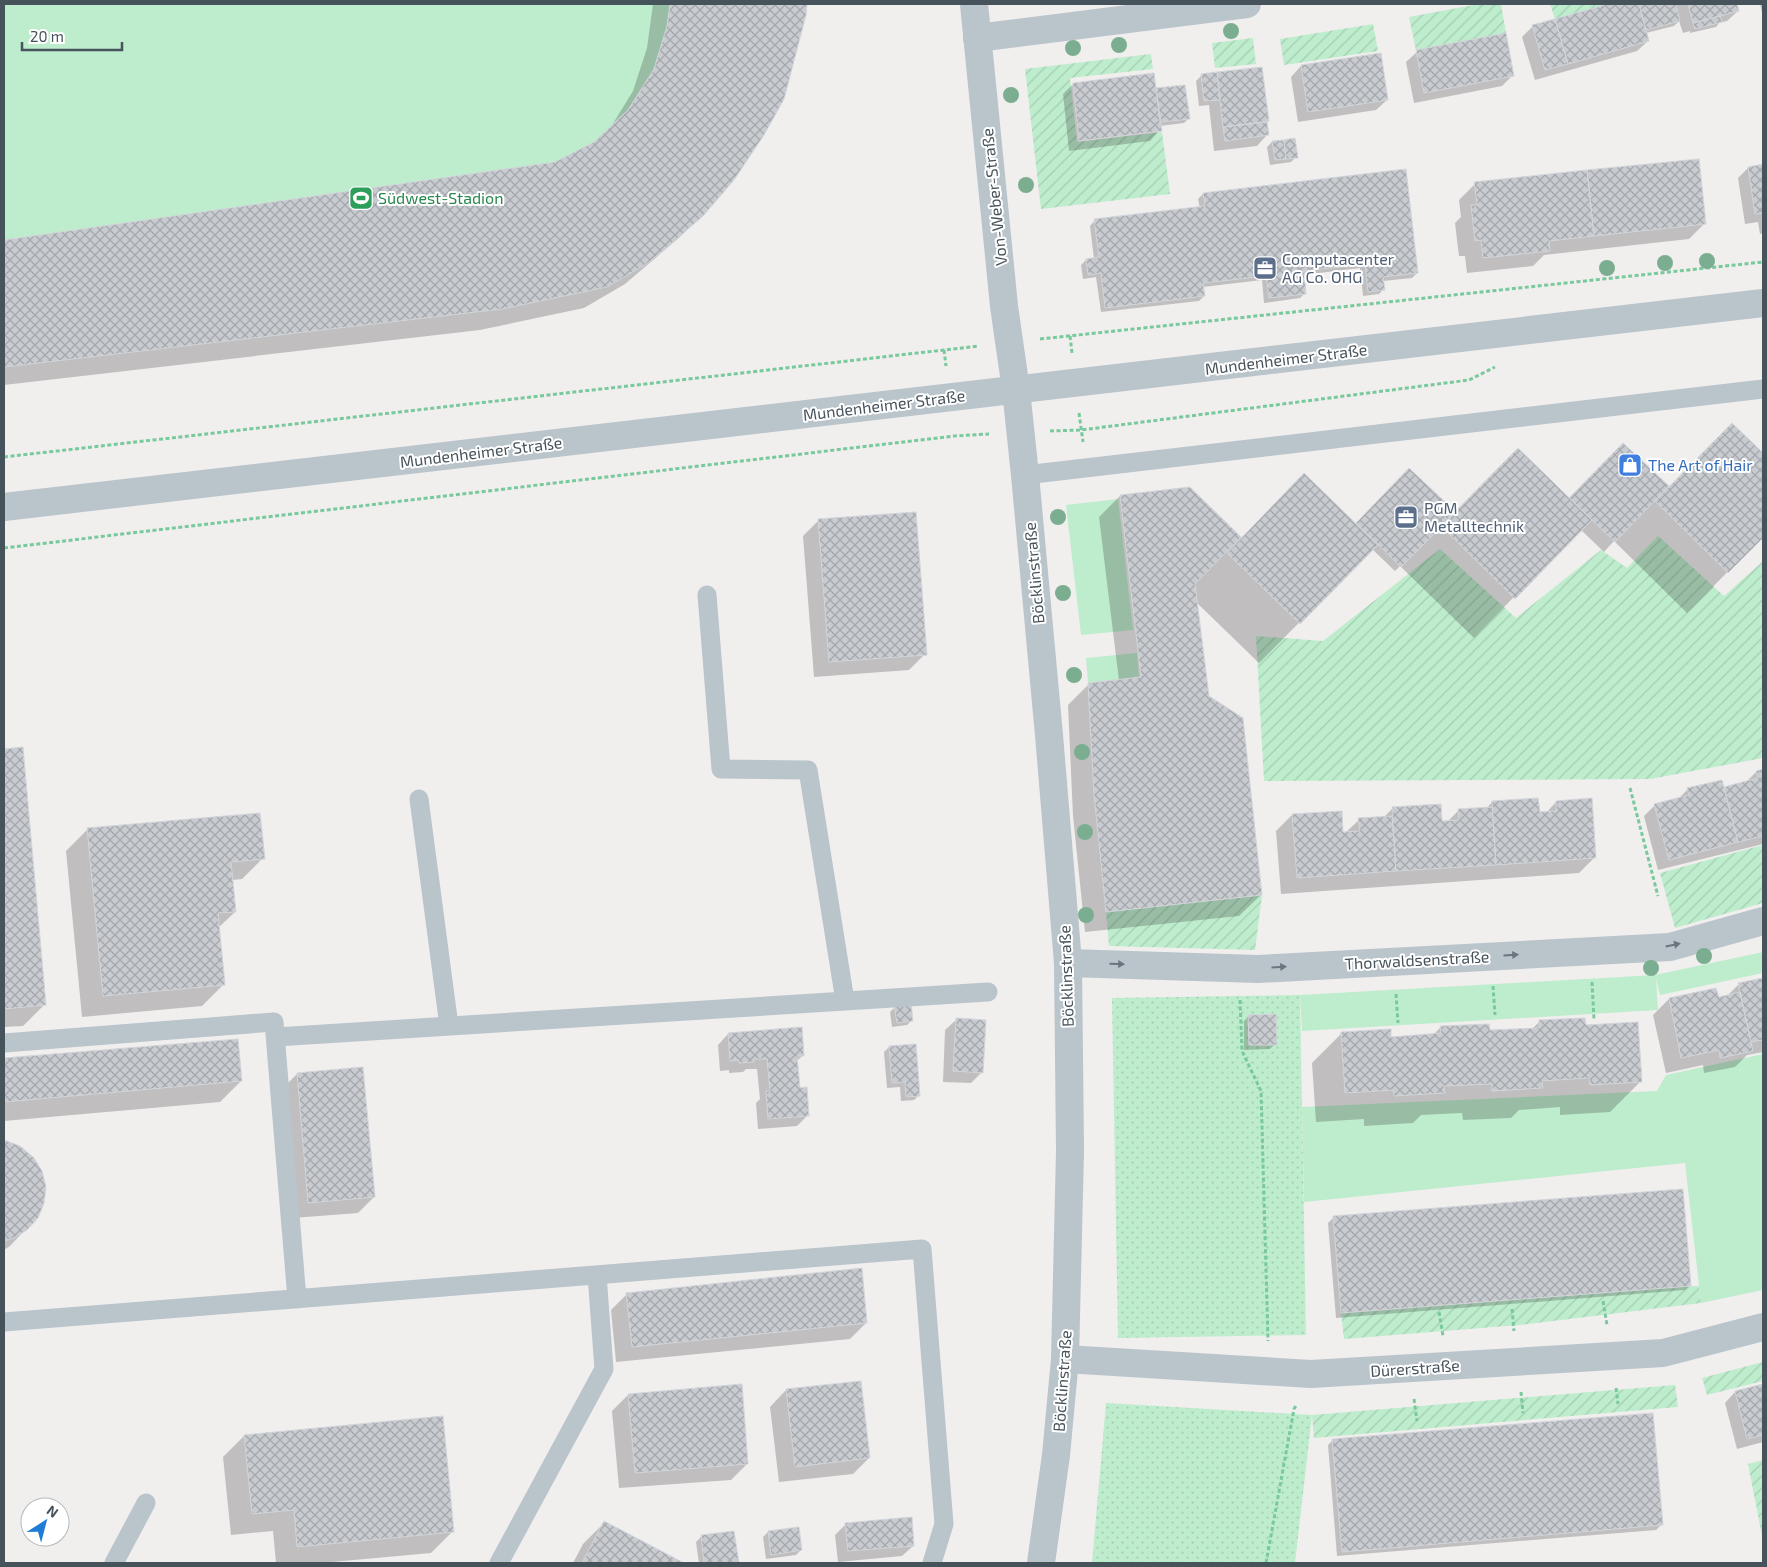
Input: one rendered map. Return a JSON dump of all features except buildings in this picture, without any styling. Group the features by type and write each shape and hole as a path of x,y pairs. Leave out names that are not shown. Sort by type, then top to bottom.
{"street":[{"name":"Von-Weber-Straße","path":"974,4 1004,306 1016,390"},
{"path":"977,38 1247,4"},
{"name":"Mundenheimer Straße","path":"4,507 1763,303"},
{"name":"Böcklinstraße","path":"1016,390 1050,735 1068,963 1070,1151 1065,1359 1056,1455 1041,1563"},
{"name":"Thorwaldsenstraße","path":"1068,963 1258,969 1670,946 1763,921"},
{"name":"Dürerstraße","path":"1065,1359 1311,1374 1663,1353 1763,1328"}],"lane":[{"path":"1025,475 1763,389"},
{"path":"707,595 721,769 808,770 845,1001"},
{"path":"419,798 449,1026"},
{"path":"276,1037 988,992"},
{"path":"4,1043 274,1022 297,1299"},
{"path":"4,1322 922,1249 944,1524 932,1563"},
{"path":"499,1563 604,1369 597,1275"},
{"path":"114,1563 146,1504"}],"path":[{"path":"4,548 954,436 1082,430 1469,380 1495,367"},
{"path":"4,457 219,432"},
{"path":"1630,788 1658,896"},
{"path":"1238,968 1242,1051 1261,1091 1269,1372"},
{"path":"1266,1563 1294,1409 1311,1374"}],"green space":[{"name":"Südwest-Stadion","path":"4,4 807,4 806,15 784,99 703,216 648,263 607,287 502,309 4,367"},
{"path":"1479,4 1501,4 1506,33 1416,50 1409,17"},
{"path":"1550,4 1608,4 1555,19"},
{"path":"1373,24 1378,51 1284,65 1280,39"},
{"path":"1253,38 1256,64 1215,68 1212,43"},
{"path":"1151,54 1153,69 1070,78 1077,142 1162,132 1170,194 1041,209 1025,69"},
{"path":"1118,499 1133,630 1081,635 1066,505"},
{"path":"1658,536 1724,596 1763,561 1763,758 1650,779 1264,781 1256,636 1323,641 1440,549 1516,618 1601,550 1627,568"},
{"path":"1137,653 1139,678 1088,683 1086,658"},
{"path":"1763,845 1763,903 1675,928 1660,873"},
{"path":"1262,895 1255,950 1109,946 1106,912"},
{"path":"1763,952 1763,973 1660,995 1656,979 1658,1010 1302,1031 1300,995 1655,975"},
{"path":"1300,995 1306,1335 1118,1338 1112,998"},
{"path":"1763,1054 1763,1290 1701,1303 1685,1163 1304,1202 1302,1107 1657,1091 1666,1075"},
{"path":"1699,1286 1701,1303 1519,1325 1344,1339 1341,1313"},
{"path":"1763,1362 1763,1381 1707,1395 1702,1378"},
{"path":"1675,1385 1678,1407 1314,1438 1312,1415"},
{"path":"1106,1403 1312,1415 1295,1563 1092,1563"},
{"path":"1763,1460 1763,1541 1748,1464"}],"place":[{"name":"Südwest-Stadion","path":"361,198"},
{"name":"Computacenter AG Co. OHG","path":"1265,268"},
{"name":"The Art of Hair","path":"1630,465"},
{"name":"PGM Metalltechnik","path":"1406,517"}]}
